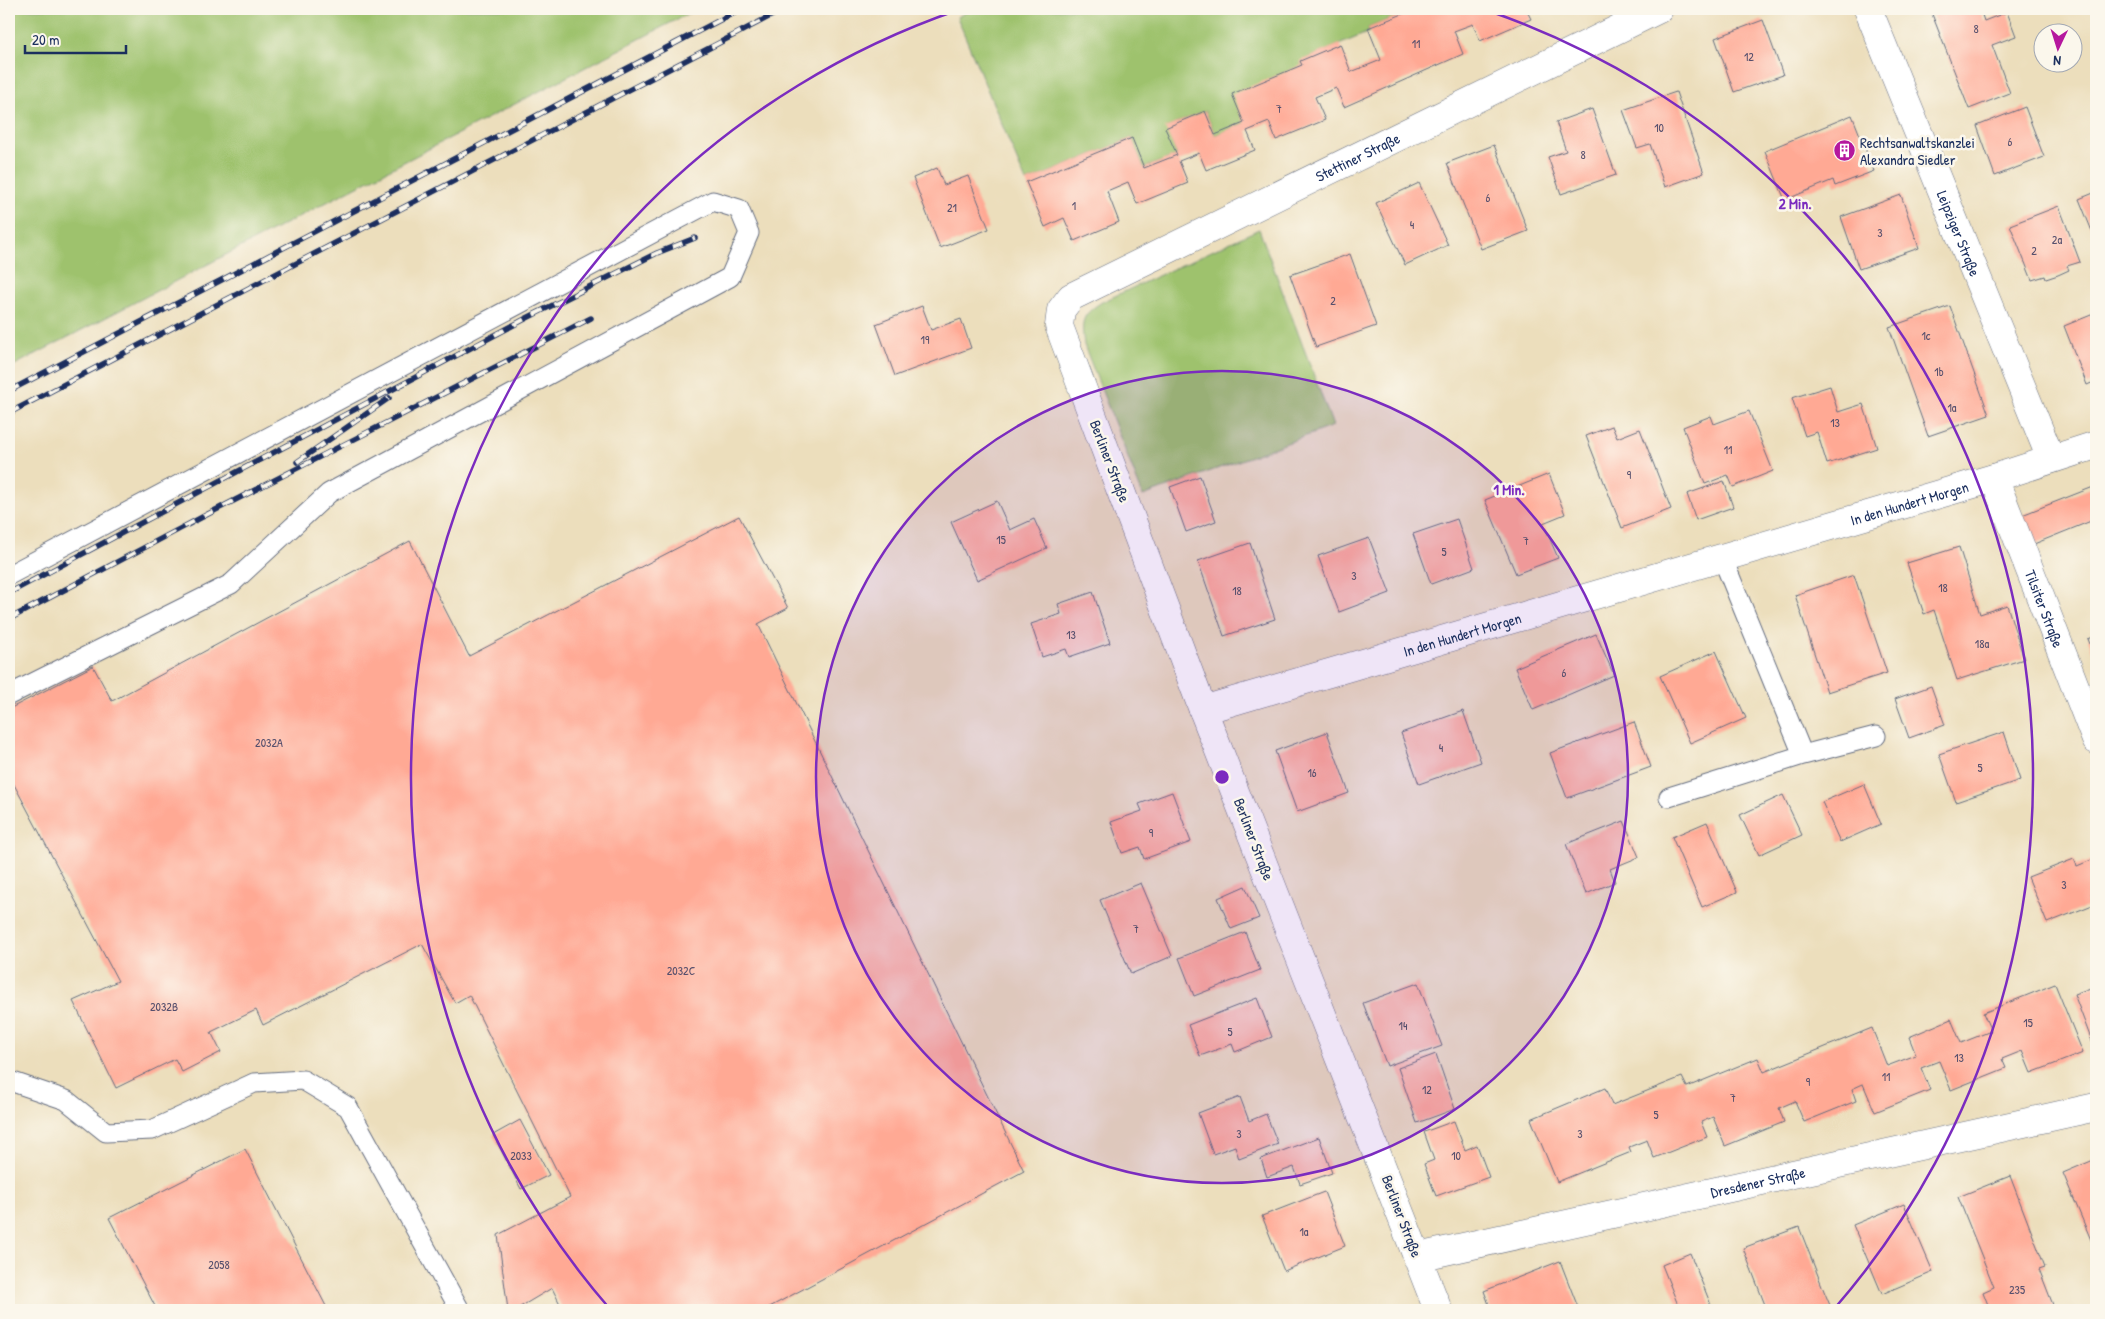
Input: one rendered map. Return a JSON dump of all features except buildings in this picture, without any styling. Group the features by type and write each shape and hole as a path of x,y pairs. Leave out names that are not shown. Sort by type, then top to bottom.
{"street":[{"name":"Stettiner Straße","path":"1061,310 1071,297 1659,9"},
{"name":"Leipziger Straße","path":"1868,9 2051,459"},
{"name":"Berliner Straße","path":"1061,310 1059,326 1203,710 1438,1310"},
{"name":"In den Hundert Morgen","path":"1203,710 1994,478 2096,445"},
{"name":"Tilsiter Straße","path":"1994,478 2096,740"},
{"name":"Dresdener Straße","path":"1418,1257 2096,1107"}],"lane":[{"path":"9,575 713,200 739,209 749,233 730,277 329,492 231,584 9,695"},
{"path":"1722,557 1803,755"},
{"path":"1670,797 1803,755 1876,736"},
{"path":"9,1082 66,1100 106,1132 152,1130 254,1082 303,1080 348,1107 460,1310"}],"green space":[{"path":"9,9 697,9 9,368"},
{"path":"973,9 1415,9 1368,28 1369,32 1301,61 1302,65 1244,123 1215,135 1205,111 1166,128 1177,155 1144,168 1132,138 1026,182 957,17"},
{"path":"1259,229 1333,426 1143,496 1084,345 1084,319 1090,311 1102,302"}],"railway":[{"path":"9,391 741,9"},
{"path":"9,413 784,9"},
{"path":"9,593 525,319 657,253 695,238"},
{"path":"9,619 208,514 591,318"},
{"path":"297,462 389,398"}],"place":[{"name":"Rechtsanwaltskanzlei Alexandra Siedler","path":"1844,151"}]}
